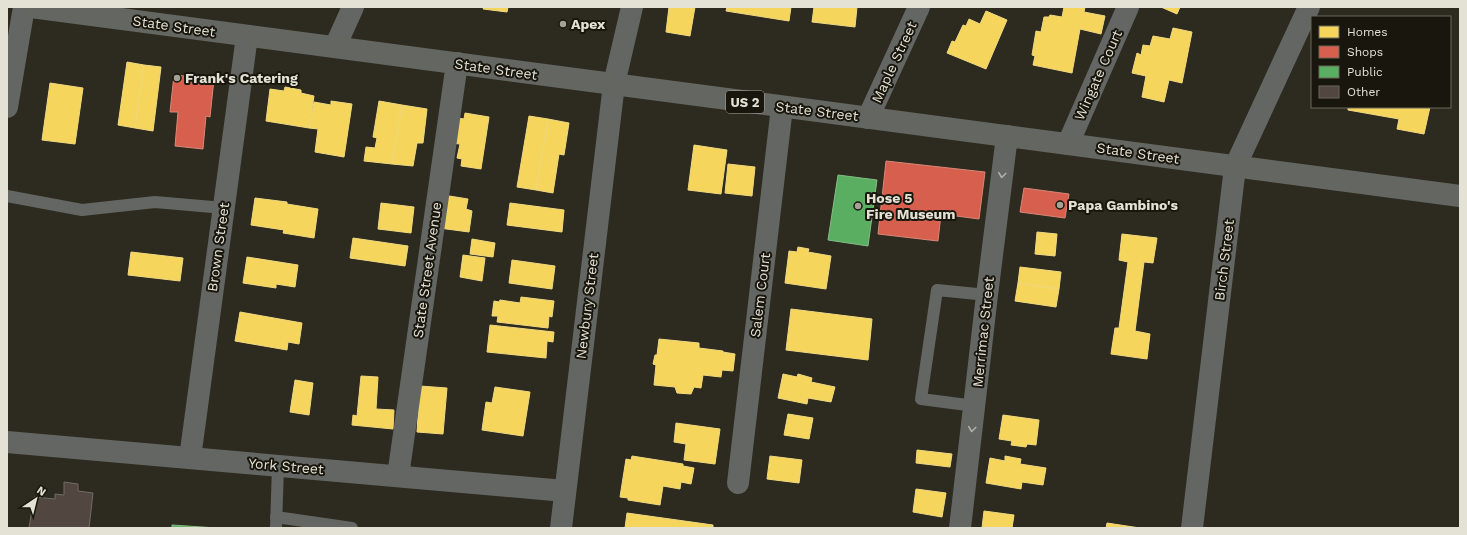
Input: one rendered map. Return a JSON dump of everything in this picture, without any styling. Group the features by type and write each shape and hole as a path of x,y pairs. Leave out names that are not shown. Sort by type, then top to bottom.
{"main road":[{"name":"State Street","path":"31,7 75,10 247,36 1460,196"}],"street":[{"path":"7,107 24,7"},
{"path":"335,47 352,7"},
{"name":"Newbury Street","path":"560,528 614,84 632,7"},
{"name":"Maple Street","path":"868,118 920,7"},
{"name":"Birch Street","path":"1192,528 1235,167 1309,7"},
{"name":"Wingate Court","path":"1068,144 1124,8"},
{"name":"Brown Street","path":"190,458 247,36"},
{"name":"State Street Avenue","path":"398,476 457,64"},
{"name":"Salem Court","path":"738,483 782,107"},
{"name":"Merrimac Street","path":"960,528 1007,136"},
{"name":"York Street","path":"7,442 565,491"}],"lane":[{"path":"7,196 82,210 155,202 224,208"},
{"path":"974,406 921,399 937,290 987,295"},
{"path":"278,466 276,523 352,528"}],"building: Homes":[{"path":"484,7 508,7 507,12 483,9"},
{"path":"669,7 695,7 690,36 666,32"},
{"path":"727,7 791,7 789,21 726,11"},
{"path":"814,7 857,7 855,27 812,22"},
{"path":"1064,7 1085,7 1084,12 1105,16 1101,34 1080,29 1072,73 1033,65 1035,56 1032,55 1036,31 1041,32 1044,17 1049,17 1050,15 1062,17"},
{"path":"1161,7 1180,7 1177,14"},
{"path":"986,11 1007,20 986,69 947,53 952,41 955,42 963,25 966,26 969,19 980,24"},
{"path":"1173,28 1192,32 1182,83 1169,80 1164,102 1142,97 1146,76 1132,73 1137,53 1141,55 1143,45 1150,46 1153,36 1170,39"},
{"path":"127,62 144,65 135,128 118,125"},
{"path":"144,65 161,67 153,131 135,128"},
{"path":"50,83 83,88 75,144 42,140"},
{"path":"285,87 301,90 301,93 314,96 309,128 266,121 270,89 284,91"},
{"path":"331,101 352,104 344,157 315,152 318,129 309,128 314,102 331,105"},
{"path":"379,101 402,105 392,164 364,161 366,147 375,148 377,138 373,137"},
{"path":"402,105 427,109 423,143 417,143 413,166 392,164"},
{"path":"1348,108 1430,108 1424,134 1397,129 1399,119 1348,110"},
{"path":"465,113 489,117 481,169 461,166 462,159 457,158 460,144 449,143 453,117 464,119"},
{"path":"529,116 548,119 536,190 517,187"},
{"path":"548,119 569,123 564,155 559,154 553,193 536,190"},
{"path":"694,145 727,150 721,194 688,190"},
{"path":"728,164 755,167 752,196 725,193"},
{"path":"443,195 468,199 466,209 472,211 469,232 439,228"},
{"path":"255,198 287,202 287,204 318,209 314,238 283,233 284,230 251,225"},
{"path":"381,203 414,207 411,233 378,229"},
{"path":"510,203 564,210 562,232 507,225"},
{"path":"1037,232 1057,234 1055,256 1035,254"},
{"path":"1122,234 1157,238 1153,263 1144,262 1135,331 1150,334 1147,359 1111,354 1115,328 1119,328 1128,262 1119,260"},
{"path":"353,238 408,246 405,266 350,258"},
{"path":"472,239 495,243 493,257 470,254"},
{"path":"798,247 809,249 808,252 831,256 826,289 785,283 789,251 797,252"},
{"path":"131,252 183,258 180,281 128,275"},
{"path":"463,255 485,258 482,281 460,277"},
{"path":"247,257 298,265 295,287 276,284 276,288 243,283"},
{"path":"512,260 555,266 552,289 509,283"},
{"path":"1020,267 1061,272 1059,289 1018,283"},
{"path":"1018,283 1059,289 1056,307 1015,301"},
{"path":"521,297 554,301 552,317 549,316 548,328 497,322 498,316 492,316 494,301 499,302 500,300 520,303"},
{"path":"791,309 872,319 868,360 786,350"},
{"path":"240,312 302,323 299,344 288,342 287,350 235,341"},
{"path":"490,325 554,332 553,342 547,341 546,358 487,352"},
{"path":"659,339 699,343 699,348 735,354 733,371 722,370 721,377 703,375 701,388 694,387 691,394 677,393 675,387 654,385 656,365 653,364 655,355 657,355"},
{"path":"783,374 797,377 798,374 812,378 811,382 835,387 831,402 808,398 807,404 778,398"},
{"path":"361,376 378,377 376,409 394,410 393,429 352,425 353,415 357,416"},
{"path":"295,380 313,383 309,415 290,412"},
{"path":"420,386 447,388 443,434 417,432"},
{"path":"495,387 530,392 523,436 482,430 486,402 492,403"},
{"path":"788,414 813,418 809,439 784,435"},
{"path":"1003,415 1039,420 1036,445 1027,444 1026,447 1011,445 1012,441 999,439"},
{"path":"676,423 720,429 715,464 684,460 686,444 674,442"},
{"path":"917,450 952,454 950,467 916,463"},
{"path":"632,456 683,464 683,466 694,468 691,484 681,482 680,489 663,486 660,505 628,500 628,498 620,497 626,459 631,460"},
{"path":"770,456 802,460 799,483 767,479"},
{"path":"1005,456 1021,459 1020,464 1046,468 1043,485 1022,482 1021,489 986,483 990,458 1005,461"},
{"path":"916,489 946,493 942,517 913,512"},
{"path":"984,511 1014,515 1012,528 982,528"},
{"path":"627,513 713,525 713,528 625,528"},
{"path":"1107,523 1140,528 1106,528"}],"building: Shops":[{"path":"174,75 214,79 210,117 206,116 203,149 175,146 178,112 170,112"},
{"path":"886,161 985,172 979,219 941,214 938,241 878,234"},
{"path":"1024,188 1069,194 1065,218 1020,212"}],"building: Public":[{"path":"838,175 877,180 868,246 828,240"},
{"path":"172,525 217,528 172,528"}],"building: Other":[{"path":"64,482 78,484 78,491 93,493 89,528 29,528 34,497 55,499 55,494 64,495"}],"place":[{"name":"Apex","path":"563,24"},
{"name":"Frank's Catering","path":"177,78"},
{"name":"Papa Gambino's","path":"1060,205"},
{"name":"Hose 5 Fire Museum","path":"858,206"}]}
